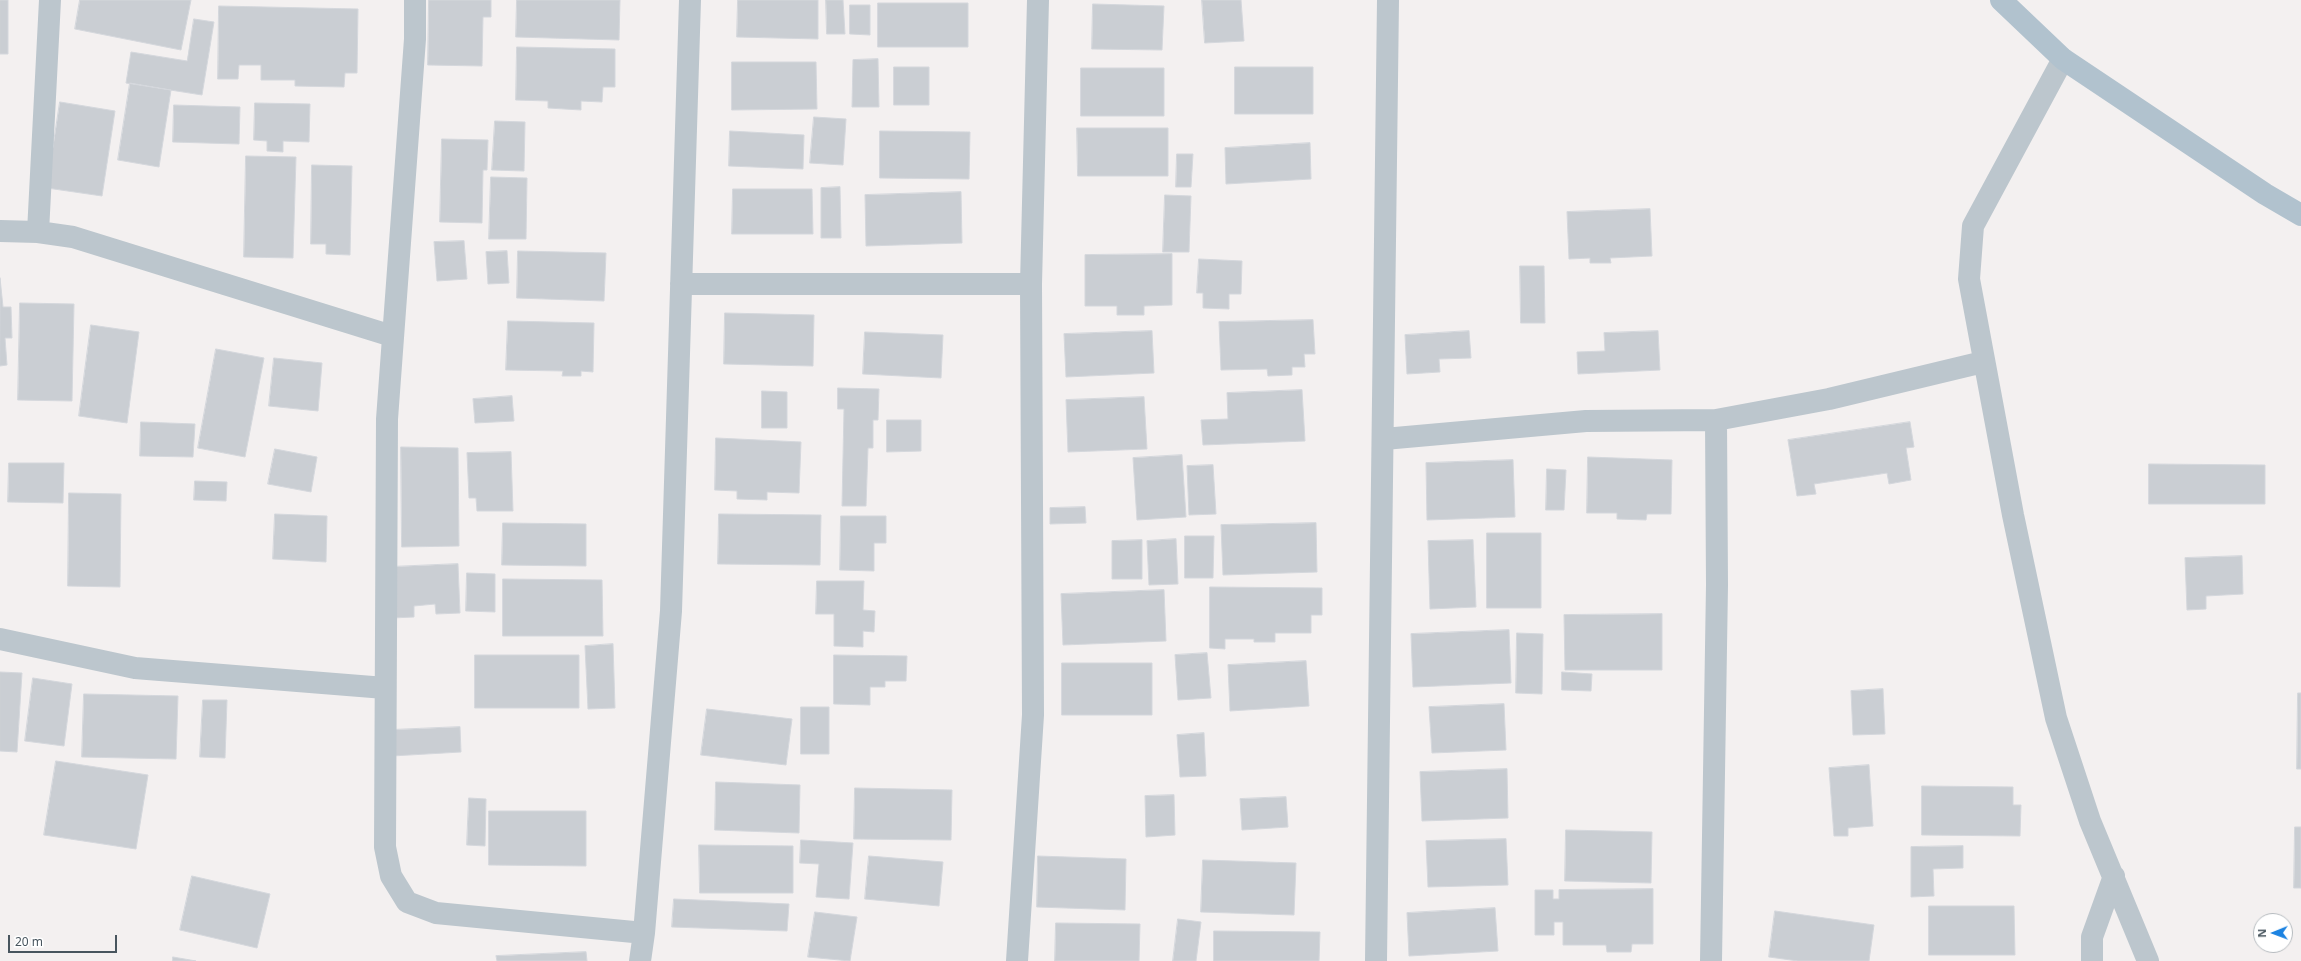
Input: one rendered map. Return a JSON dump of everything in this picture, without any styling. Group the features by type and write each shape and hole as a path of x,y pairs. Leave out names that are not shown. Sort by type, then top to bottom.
{"main road":[{"path":"2001,0 2063,59 2265,194 2301,215"}],"street":[{"path":"38,232 50,0"},
{"path":"414,0 415,38 387,419 385,848 390,876 407,902 436,913 644,933"},
{"path":"640,961 644,933 671,611 690,0"},
{"path":"1017,961 1033,715 1031,284 1038,0"},
{"path":"1376,961 1384,438 1388,0"},
{"path":"2063,59 1973,226 1969,279 1983,362 2056,718 2090,821 2148,961"},
{"path":"0,231 38,232 73,237 392,336"},
{"path":"681,284 1031,284"},
{"path":"1384,438 1586,421 1716,420 1829,399 1983,362"},
{"path":"1711,961 1717,585 1716,420"},
{"path":"0,639 135,668 385,688"},
{"path":"2092,961 2092,937 2114,876"}],"building":[{"path":"0,0 8,0 8,54 0,54"},
{"path":"80,0 191,0 181,50 75,29"},
{"path":"429,0 491,0 491,17 483,17 482,66 428,65"},
{"path":"517,0 620,0 619,40 516,37"},
{"path":"738,0 818,0 818,39 737,37"},
{"path":"826,0 843,0 845,34 827,34"},
{"path":"1202,0 1241,0 1244,41 1205,43"},
{"path":"878,3 968,3 968,47 878,47"},
{"path":"1093,4 1164,6 1162,50 1092,49"},
{"path":"850,5 870,5 870,35 850,34"},
{"path":"219,6 358,9 357,73 345,73 344,87 295,86 295,80 261,80 261,65 239,65 238,79 218,79"},
{"path":"194,19 214,22 202,95 126,83 131,52 187,61"},
{"path":"517,47 615,49 615,87 603,87 602,102 581,101 581,110 548,108 548,101 516,100"},
{"path":"878,59 879,107 852,107 853,60"},
{"path":"732,62 816,62 817,109 732,110"},
{"path":"894,67 929,67 929,105 894,105"},
{"path":"1235,67 1313,67 1313,114 1235,114"},
{"path":"1081,68 1164,68 1164,116 1081,116"},
{"path":"130,83 171,90 159,167 118,160"},
{"path":"60,102 115,111 102,196 47,188"},
{"path":"255,103 310,104 309,142 283,141 283,152 267,151 267,141 254,140"},
{"path":"174,105 240,107 239,144 173,142"},
{"path":"814,117 846,119 843,165 810,163"},
{"path":"495,121 525,122 524,171 492,170"},
{"path":"1077,128 1168,128 1168,176 1078,176"},
{"path":"730,131 804,135 803,169 729,166"},
{"path":"880,131 970,132 969,179 880,178"},
{"path":"442,139 488,140 487,170 483,170 482,223 440,222"},
{"path":"1310,143 1311,179 1226,184 1225,148"},
{"path":"1177,154 1193,154 1191,187 1176,187"},
{"path":"246,156 296,157 293,258 244,257"},
{"path":"312,165 352,166 350,255 326,254 326,244 311,244"},
{"path":"491,177 527,178 526,239 489,239"},
{"path":"840,187 841,238 821,238 821,188"},
{"path":"733,189 812,189 813,234 732,234"},
{"path":"961,192 962,243 866,246 865,195"},
{"path":"1165,195 1191,196 1189,252 1163,252"},
{"path":"1650,209 1652,256 1610,258 1611,263 1590,263 1590,258 1569,259 1567,212"},
{"path":"464,241 467,279 437,281 434,242"},
{"path":"507,251 509,283 488,284 486,252"},
{"path":"518,251 606,253 604,301 517,298"},
{"path":"1172,254 1172,305 1144,306 1144,315 1117,315 1117,306 1085,306 1085,255"},
{"path":"1199,259 1242,261 1241,294 1229,294 1229,309 1203,308 1203,293 1197,293"},
{"path":"1520,266 1544,266 1545,323 1521,323"},
{"path":"0,278 3,307 11,307 12,338 5,338 7,365 0,366"},
{"path":"20,303 74,304 72,401 18,400"},
{"path":"725,313 814,315 813,366 724,364"},
{"path":"1313,320 1315,354 1304,354 1305,367 1292,367 1292,375 1268,376 1267,369 1221,370 1219,322"},
{"path":"508,321 594,323 593,372 581,371 581,376 562,376 563,371 506,370"},
{"path":"91,325 139,332 127,423 79,416"},
{"path":"1152,331 1154,373 1066,377 1064,334"},
{"path":"1469,331 1471,358 1439,359 1440,372 1407,374 1405,335"},
{"path":"1658,331 1660,370 1578,374 1577,352 1605,351 1604,333"},
{"path":"865,332 943,335 941,378 863,374"},
{"path":"216,349 264,358 245,457 198,448"},
{"path":"274,358 322,363 318,411 269,406"},
{"path":"838,388 879,389 878,420 873,420 873,448 868,448 866,506 842,506 844,409 838,409"},
{"path":"1302,390 1305,441 1203,445 1201,420 1228,419 1227,393"},
{"path":"762,391 787,392 787,428 762,428"},
{"path":"512,396 514,421 475,423 473,399"},
{"path":"1144,397 1147,449 1068,452 1066,400"},
{"path":"887,420 921,420 921,451 887,452"},
{"path":"141,422 195,424 193,457 140,456"},
{"path":"1910,422 1914,447 1906,448 1911,480 1889,484 1887,473 1814,484 1816,494 1797,496 1788,440"},
{"path":"716,438 801,442 799,493 767,492 767,500 737,499 737,491 715,490"},
{"path":"401,447 458,448 459,546 402,547"},
{"path":"275,449 317,457 311,492 268,484"},
{"path":"511,452 513,511 477,511 476,498 469,498 467,453"},
{"path":"1182,455 1186,517 1137,520 1133,458"},
{"path":"1588,457 1672,460 1671,514 1647,514 1646,520 1617,519 1617,513 1587,513"},
{"path":"1513,460 1515,517 1427,520 1426,463"},
{"path":"9,463 64,463 63,503 8,502"},
{"path":"2149,464 2265,465 2265,504 2149,504"},
{"path":"1213,465 1216,514 1189,515 1187,466"},
{"path":"1547,469 1566,470 1564,510 1546,510"},
{"path":"195,481 227,482 226,501 194,500"},
{"path":"69,493 121,494 120,587 68,586"},
{"path":"1085,507 1086,523 1050,524 1050,508"},
{"path":"275,514 327,516 326,562 273,559"},
{"path":"719,514 821,515 820,565 718,564"},
{"path":"841,516 886,516 886,543 874,543 874,571 840,570"},
{"path":"503,523 586,524 586,566 502,565"},
{"path":"1316,523 1317,572 1223,575 1221,525"},
{"path":"1487,533 1541,533 1541,608 1487,608"},
{"path":"1185,536 1214,536 1213,578 1185,578"},
{"path":"1176,539 1178,584 1149,585 1147,541"},
{"path":"1142,540 1142,579 1112,579 1112,541"},
{"path":"1473,540 1476,607 1430,609 1428,541"},
{"path":"2242,556 2243,594 2206,596 2206,609 2187,610 2185,558"},
{"path":"458,564 460,613 436,614 435,604 414,606 414,617 392,618 390,567"},
{"path":"467,573 495,574 495,612 466,611"},
{"path":"503,579 602,580 603,636 503,636"},
{"path":"817,581 864,581 863,610 875,611 874,632 863,631 863,647 834,646 834,614 816,614"},
{"path":"1210,587 1322,588 1322,615 1311,615 1311,633 1275,633 1275,642 1254,642 1254,639 1225,639 1225,649 1210,648"},
{"path":"1164,590 1166,641 1063,645 1061,594"},
{"path":"1662,614 1662,670 1565,670 1564,615"},
{"path":"1509,630 1511,683 1413,687 1411,634"},
{"path":"1517,633 1543,634 1542,694 1516,693"},
{"path":"613,644 615,708 588,709 585,646"},
{"path":"1207,653 1211,698 1178,700 1175,655"},
{"path":"475,655 579,655 579,708 475,708"},
{"path":"834,655 907,656 906,681 885,681 885,687 870,687 870,705 834,704"},
{"path":"1306,661 1309,706 1230,711 1228,665"},
{"path":"1062,663 1152,663 1152,715 1062,715"},
{"path":"0,672 22,673 17,752 0,751"},
{"path":"1562,672 1592,674 1591,691 1562,690"},
{"path":"33,678 72,684 64,746 25,741"},
{"path":"1883,689 1885,734 1853,735 1851,691"},
{"path":"2298,693 2301,693 2301,769 2297,769"},
{"path":"84,694 178,696 176,759 82,757"},
{"path":"203,700 227,700 225,758 200,757"},
{"path":"1504,704 1506,750 1432,753 1429,707"},
{"path":"801,707 829,707 829,754 801,754"},
{"path":"707,709 792,719 786,765 701,755"},
{"path":"460,727 461,752 392,756 391,730"},
{"path":"1204,733 1206,776 1180,777 1177,735"},
{"path":"56,761 148,775 136,849 44,835"},
{"path":"1869,765 1873,826 1848,828 1848,836 1834,836 1829,768"},
{"path":"1507,769 1508,818 1422,821 1420,772"},
{"path":"716,782 800,785 799,833 715,830"},
{"path":"1922,786 2013,787 2013,805 2021,805 2020,836 1922,835"},
{"path":"855,788 952,790 951,840 854,839"},
{"path":"1174,795 1175,835 1146,837 1145,796"},
{"path":"1286,797 1288,827 1242,830 1240,799"},
{"path":"469,798 486,799 485,846 467,845"},
{"path":"489,811 586,811 586,866 489,865"},
{"path":"2295,827 2301,827 2301,888 2294,888"},
{"path":"1566,830 1652,832 1651,883 1565,881"},
{"path":"1506,839 1508,885 1428,887 1426,841"},
{"path":"801,840 853,843 849,899 816,897 819,864 800,863"},
{"path":"699,845 793,846 793,893 700,893"},
{"path":"1963,846 1963,868 1933,869 1934,896 1911,897 1911,847"},
{"path":"869,856 943,862 939,906 865,899"},
{"path":"1038,856 1126,859 1125,910 1037,907"},
{"path":"1203,860 1296,863 1294,915 1201,912"},
{"path":"192,876 270,894 257,948 180,930"},
{"path":"1653,889 1653,944 1632,944 1631,952 1607,952 1606,945 1563,945 1563,922 1554,922 1554,935 1535,935 1535,890 1553,890 1553,899 1559,899 1559,890"},
{"path":"674,899 789,904 787,931 672,927"},
{"path":"1929,906 2014,906 2015,955 1929,955"},
{"path":"1495,908 1498,951 1409,956 1407,913"},
{"path":"1775,911 1874,925 1869,961 1798,961 1769,957"},
{"path":"815,912 857,917 850,961 808,957"},
{"path":"1178,919 1201,922 1196,961 1173,961"},
{"path":"1056,923 1140,924 1139,961 1055,961"},
{"path":"1214,931 1320,932 1319,961 1214,961"},
{"path":"586,952 587,961 497,961 496,956"},
{"path":"173,957 196,961 173,961"}]}
